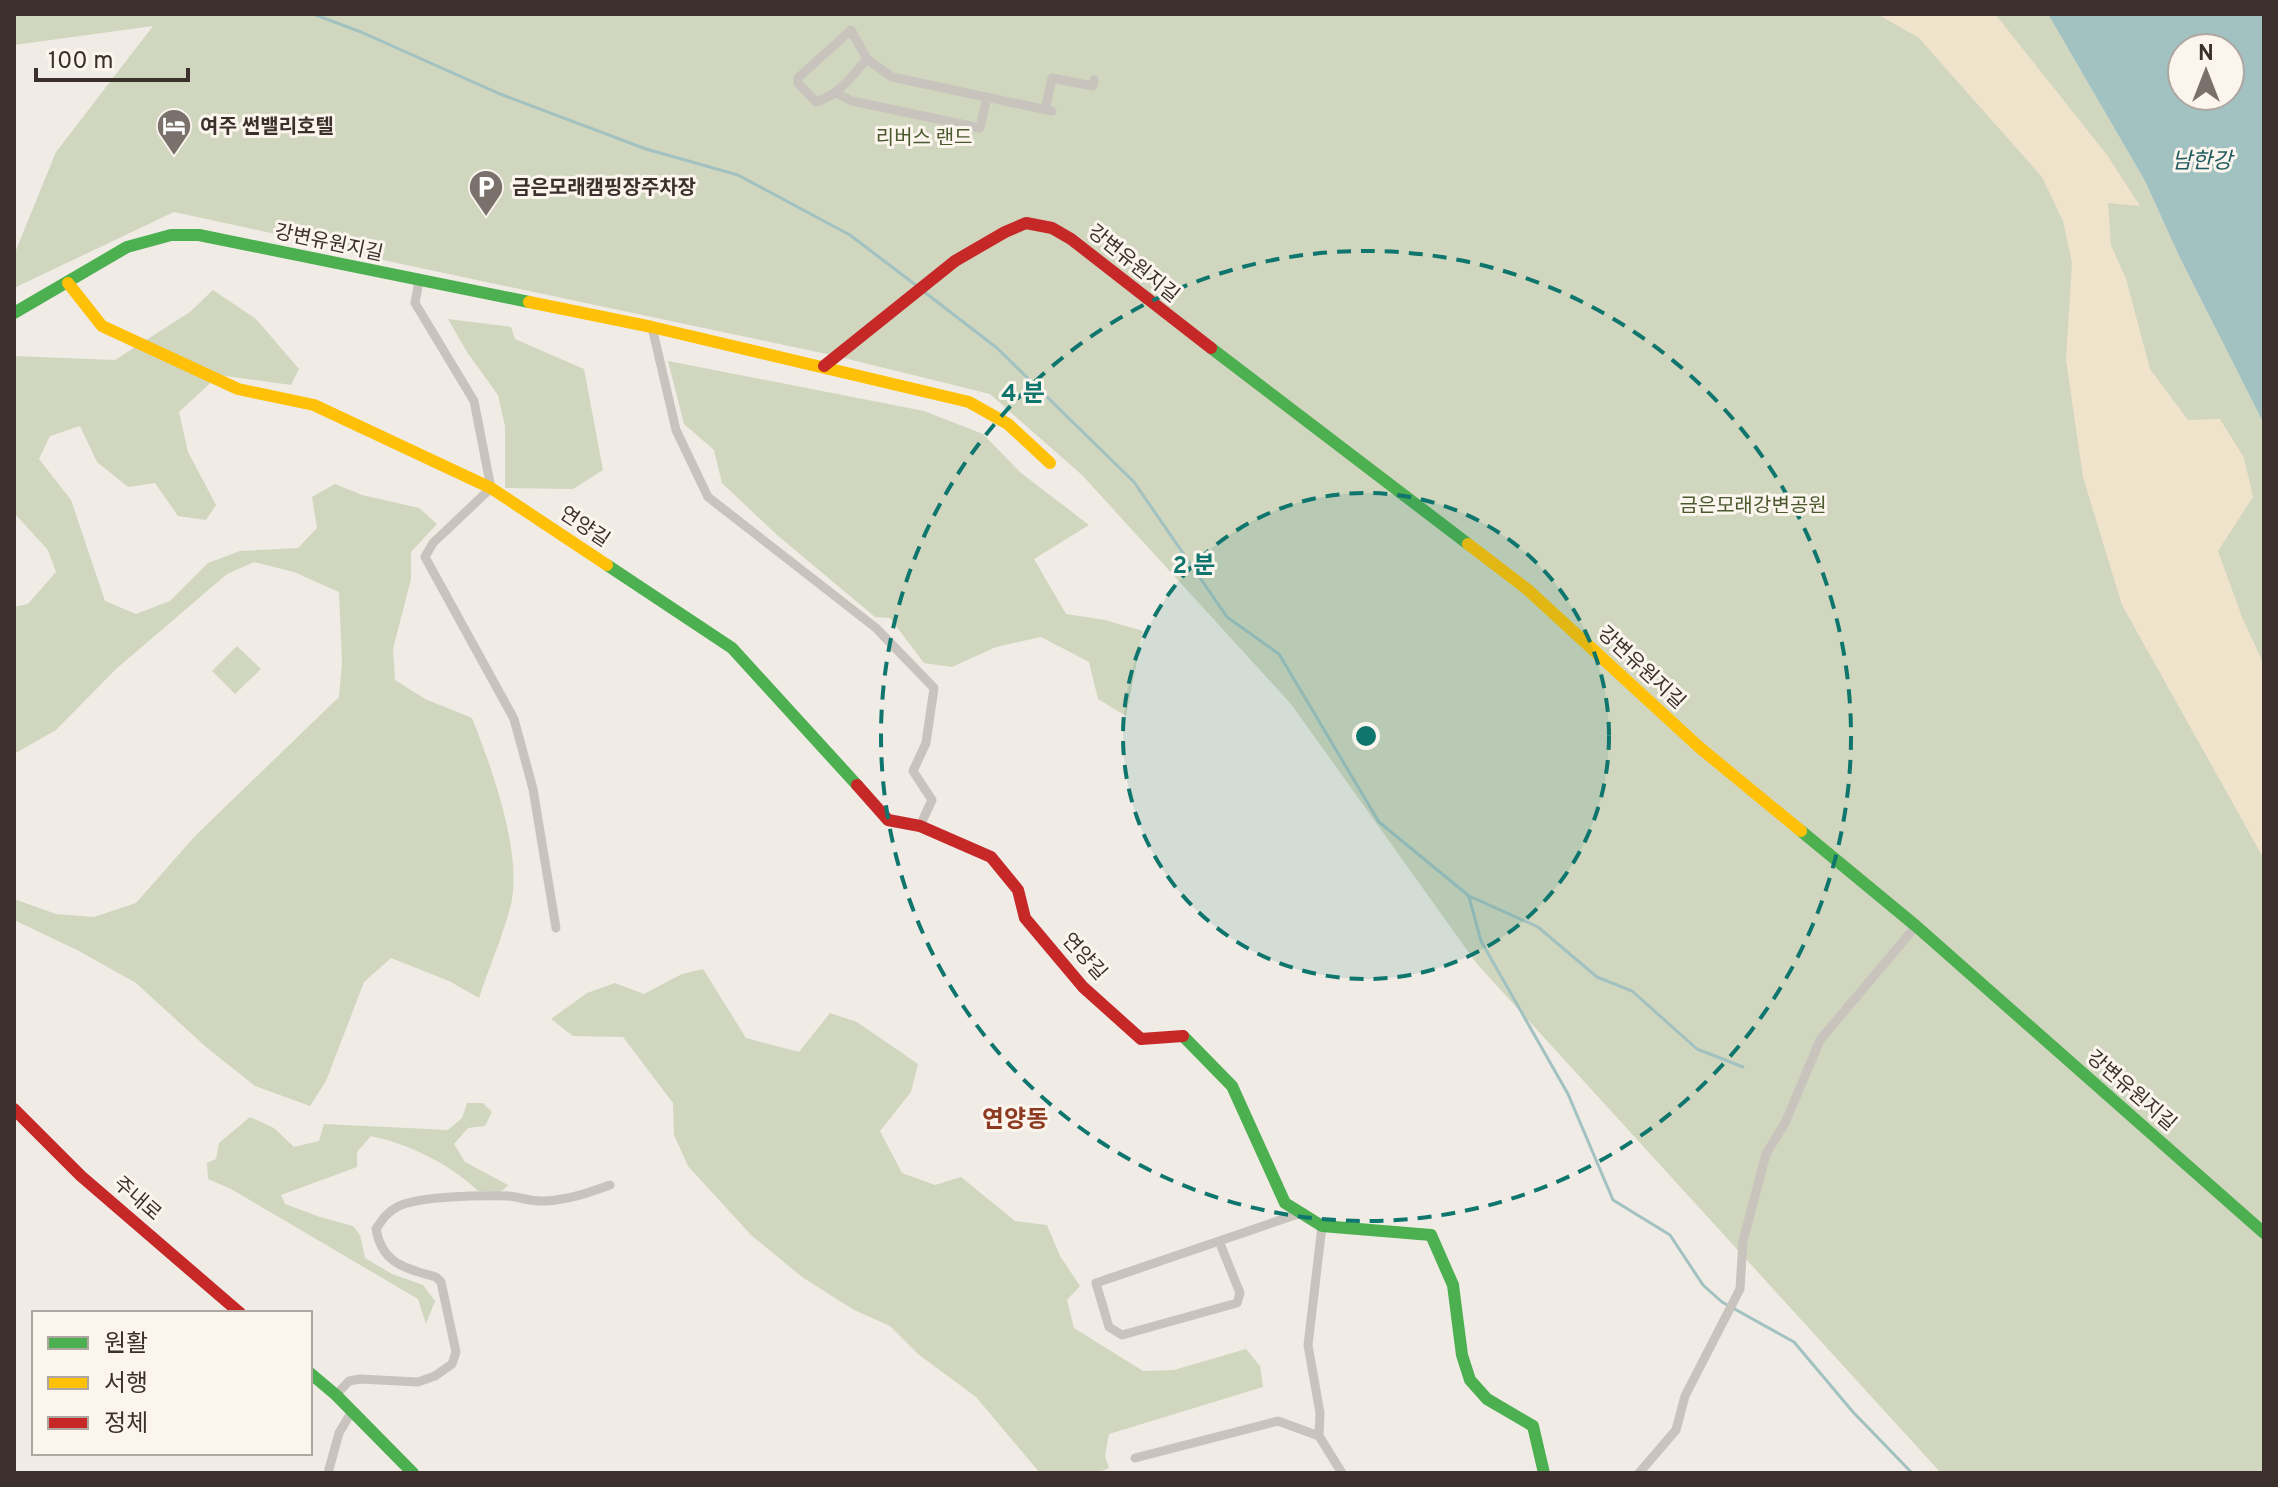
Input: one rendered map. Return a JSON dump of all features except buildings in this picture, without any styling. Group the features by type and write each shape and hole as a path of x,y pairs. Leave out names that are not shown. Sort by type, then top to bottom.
{"street":[{"path":"867,59 836,93 816,102 798,83 798,78 851,30 867,59 892,77 1048,110 1052,78 1093,86 1094,80"},
{"path":"836,93 852,101 980,128 987,97"},
{"name":"강변유원지길","path":"824,366 955,261 1005,232 1026,223 1052,228 1071,239 1527,589 1699,747 1916,926 2264,1233"},
{"name":"강변유원지길","path":"14,313 127,247 171,235 199,235 652,327 969,402 1008,424 1050,463"},
{"path":"419,281 415,303 474,401 491,488 433,543 425,557 514,719 533,789 556,928"},
{"name":"연양길","path":"68,283 102,326 238,389 314,405 491,488 732,648 888,820 920,826 991,857 1018,890 1025,918 1083,987 1141,1039 1183,1036 1232,1086 1285,1203 1322,1226 1431,1235 1453,1285 1462,1355 1470,1380 1487,1399 1533,1426 1544,1473"},
{"path":"652,327 676,430 708,497 876,628 934,688 926,743 913,771 932,800 920,826"},
{"path":"1639,1473 1676,1430 1685,1396 1740,1289 1743,1241 1766,1154 1785,1123 1820,1040 1916,926"},
{"name":"주내로","path":"14,1109 81,1176 238,1311"},
{"path":"336,1395 349,1381 406,1383 435,1376 452,1364 456,1352 441,1282 436,1277 394,1262 382,1252 376,1229 385,1215 397,1206 412,1201 474,1195 540,1201 567,1200 610,1185"},
{"path":"1219,1241 1240,1293 1237,1303 1122,1335 1109,1327 1096,1283 1219,1241 1301,1213"},
{"path":"1322,1226 1308,1345 1320,1413 1319,1436 1342,1473"},
{"path":"312,1375 413,1473"},
{"path":"328,1473 339,1433 352,1411"},
{"path":"1135,1458 1278,1421 1319,1436"}],"green space":[{"name":"금은모래강변공원","path":"14,14 2048,14 2145,181 2180,258 2264,424 2264,1473 1941,1473 1477,964 1291,704 1082,475 990,394 836,356 350,253 340,248 174,212 14,288 14,255 56,152 153,26 14,45"},
{"path":"213,290 256,319 299,369 291,385 219,375 179,412 188,452 216,505 206,520 178,516 155,483 128,487 97,462 80,426 50,436 39,459 71,500 105,601 136,614 170,601 208,563 240,551 298,548 317,528 312,497 335,484 362,495 419,508 437,524 411,552 411,579 393,649 395,680 425,699 472,718 503,810 513,860 511,904 479,998 449,981 391,958 364,982 326,1081 310,1106 255,1086 206,1047 136,983 14,920 14,899 56,914 94,917 136,903 195,836 339,697 342,663 339,592 294,572 254,562 227,574 116,669 56,730 14,754 14,607 28,604 56,572 48,550 14,513 14,356 115,360 190,312"},
{"path":"448,319 511,327 515,339 584,369 603,470 573,489 505,488 505,426 498,395"},
{"path":"668,361 924,411 983,434 1021,473 1089,525 1034,559 1066,614 1105,620 1143,631 1126,716 1098,699 1089,662 1041,637 996,647 952,667 924,663 890,618 875,617 777,535 722,483 714,450 684,424"},
{"path":"237,646 261,669 235,694 212,671"},
{"path":"703,969 746,1038 799,1052 830,1013 857,1022 918,1064 911,1092 880,1131 902,1173 935,1185 961,1177 1015,1221 1047,1225 1060,1256 1080,1286 1067,1300 1074,1328 1143,1371 1174,1370 1246,1349 1260,1366 1263,1387 1109,1434 1105,1456 1109,1468 1097,1473 1040,1473 976,1397 918,1354 890,1326 854,1310 802,1277 751,1235 688,1166 674,1135 673,1103 623,1037 573,1036 551,1019 587,993 615,983 644,994 682,974"},
{"path":"467,1103 483,1103 492,1112 485,1126 468,1128 454,1144 465,1162 508,1185 501,1192 478,1191 428,1156 371,1136 357,1152 357,1167 281,1195 285,1204 353,1226 360,1235 365,1258 392,1274 423,1285 435,1301 426,1324 418,1299 231,1189 208,1179 207,1163 216,1159 219,1143 250,1117 274,1128 294,1147 319,1141 324,1124 448,1130 462,1118"}],"sand":[{"path":"1877,14 1995,14 2107,155 2140,206 2108,203 2111,245 2126,279 2150,369 2188,420 2220,419 2244,458 2253,497 2218,551 2242,617 2264,665 2264,859 2122,605 2083,477 2066,360 2072,263 2063,221 2042,177 1919,38"}],"water":[{"name":"남한강","path":"2048,14 2264,14 2264,424 2180,258 2145,181"}],"waterway":[{"path":"313,14 500,94 646,149 738,175 850,235 917,286"},
{"path":"923,291 997,348 1134,482 1227,617 1279,654 1379,822 1469,896 1538,927 1597,977 1632,991 1697,1049 1743,1067"},
{"path":"1469,897 1481,941 1568,1094 1613,1200 1670,1235 1703,1285 1722,1302 1794,1342 1853,1412 1912,1473"}],"traffic: fast":[{"path":"14,313 127,247 171,235 199,235 529,302"},
{"path":"1211,348 1468,544"},
{"path":"607,565 732,648 857,785"},
{"path":"1801,831 1916,926 2264,1233"},
{"path":"1183,1036 1232,1086 1285,1203 1322,1226 1431,1235 1453,1285 1462,1355 1470,1380 1487,1399 1533,1426 1544,1473"},
{"path":"312,1375 413,1473"}],"traffic: slow":[{"path":"68,283 102,326 238,389 314,405 491,488 607,565"},
{"path":"529,302 652,327 969,402 1008,424 1050,463"},
{"path":"1468,544 1527,589 1699,747 1801,831"}],"traffic: jam":[{"path":"824,366 955,261 1026,223 1052,228 1071,239 1211,348"},
{"path":"857,785 888,820 920,826 991,857 1018,890 1025,918 1083,987 1141,1039 1183,1036"},
{"path":"14,1109 81,1176 238,1311"}],"place":[{"name":"여주 썬밸리호텔","path":"174,157"},
{"name":"금은모래캠핑장주차장","path":"486,218"}],"district":[{"name":"연양동","path":"1015,1119"}],"park label":[{"name":"리버스 랜드","path":"924,137"}]}
